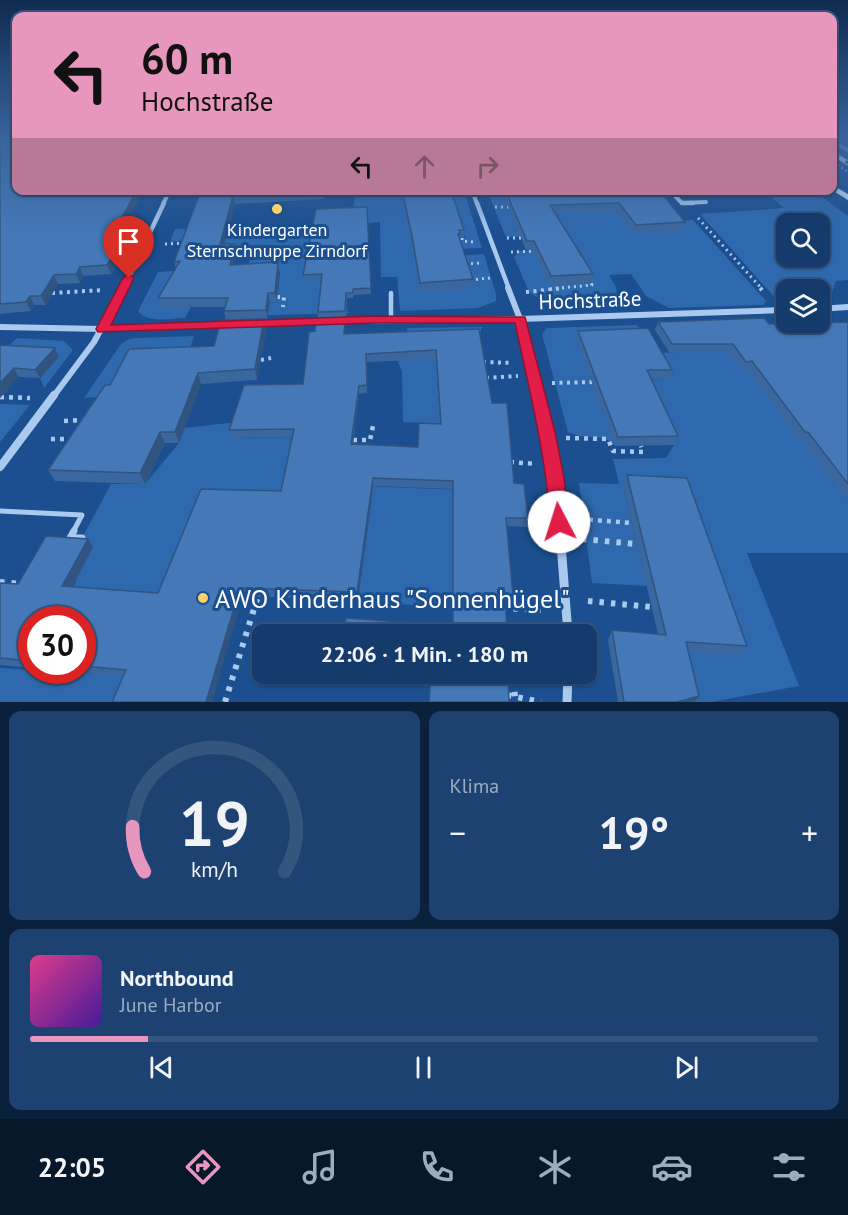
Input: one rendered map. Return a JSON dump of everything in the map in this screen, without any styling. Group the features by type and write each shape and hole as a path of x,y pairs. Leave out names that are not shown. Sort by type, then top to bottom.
{"street":[{"path":"0,467 102,329 168,195"},
{"path":"474,195 520,319 556,478 567,624"},
{"path":"674,195 682,203 706,202"},
{"path":"830,308 848,307"},
{"name":"Hochstraße","path":"256,324 520,319 776,310"},
{"path":"0,327 102,329 234,325"},
{"path":"567,702 568,684"}],"lane":[{"path":"391,293 391,320"},
{"path":"0,511 82,515 70,538 82,538"}],"path":[{"path":"682,203 771,301"},
{"path":"492,207 522,206"},
{"path":"504,238 533,237"},
{"path":"165,244 186,243"},
{"path":"510,252 539,251"},
{"path":"464,264 487,263"},
{"path":"526,292 592,285 585,271"},
{"path":"470,280 493,278"},
{"path":"52,293 108,290"},
{"path":"261,360 271,358"},
{"path":"483,362 519,363"},
{"path":"486,378 521,376"},
{"path":"552,383 603,382"},
{"path":"0,397 37,398"},
{"path":"64,421 90,419"},
{"path":"353,440 370,440 373,426"},
{"path":"565,438 609,439 613,451 643,452 641,446"},
{"path":"51,439 77,439"},
{"path":"510,462 538,464"},
{"path":"580,519 632,523"},
{"path":"582,539 636,544"},
{"path":"0,582 33,585"},
{"path":"9,591 14,584"},
{"path":"225,702 258,596"},
{"path":"588,601 652,607"},
{"path":"490,607 542,610"},
{"path":"514,684 515,696"},
{"path":"507,695 541,702"}],"shaded area":[{"path":"355,195 465,195 482,248 414,251 415,258 484,254 496,301 478,308 400,311 397,277 381,277 380,222 368,223 368,212 353,213","holes":["462,228 465,238 459,242 418,244"]},
{"path":"489,195 503,195 506,201 521,195 550,195 673,221 693,220 766,301 763,305 669,308 646,296 631,274 609,275 616,287 617,298 541,300 529,292 514,257 517,254 516,251 538,250 527,237 506,237"},
{"path":"769,195 819,195 848,216 848,280 836,281 830,298 830,279 776,279 776,299 700,214 784,208"},
{"path":"353,223 345,304 348,313 235,316 239,304 277,302 280,271 246,273 250,258 236,259 237,252 187,240 170,242 175,229"},
{"path":"196,269 191,307 185,318 153,319 147,318 138,311 158,272"},
{"path":"637,325 645,337 625,380 669,379 654,353 728,350 743,370 775,369 846,439 832,480 848,502 848,553 747,553 799,686 711,702 692,702 623,485 647,586 592,583 579,483 619,484 613,459 666,458 674,445 599,399 616,446 605,439 574,435 568,432 542,334 547,328"},
{"path":"482,327 479,337 435,338 439,407 489,426 403,422 402,372 397,360 408,339 407,328"},
{"path":"194,336 187,358 99,397 84,398 121,344 129,339"},
{"path":"17,338 64,341 73,350 44,388 40,378 58,357 0,354"},
{"path":"0,404 30,405 0,442"},
{"path":"237,422 232,438 296,437 335,485 490,491 454,609 358,600 371,504 204,497 121,702 0,702 0,668 18,669 18,684 96,684 96,663 127,599 72,594 77,578 93,547 82,538 111,484 145,484 179,443 185,428"}],"building":[{"path":"0,168 12,168 12,195 134,195 123,216 135,215 107,265 80,267 76,274 54,275 41,296 30,296 26,302 0,304"},
{"path":"199,195 248,195 233,196 220,244 236,244 230,265 278,262 275,293 268,293 266,310 224,311 228,298 158,298 180,261 174,262"},
{"path":"403,195 453,195 464,230 459,230 460,234 458,234 473,279 420,283"},
{"path":"507,195 663,195 685,222 636,225 619,203 550,205 593,274 551,276 534,241 527,241"},
{"path":"367,207 371,288 353,289 353,293 346,293 345,311 318,312 322,274 303,275 316,209"},
{"path":"764,318 769,324 776,324 776,333 830,333 830,322 848,322 848,484 808,432 805,432 752,361 746,362 733,344 672,344 658,322"},
{"path":"264,319 255,369 198,373 175,432 160,432 140,473 48,470 105,385 110,385 129,349 214,346 221,320"},
{"path":"316,320 345,320 344,334 479,329 492,403 507,403 514,483 524,484 528,518 506,518 513,595 505,594 506,624 453,624 453,481 373,478 357,592 240,588 206,702 112,702 126,670 96,667 96,606 18,606 18,660 0,658 0,583 18,584 46,536 88,539 62,586 158,593 201,489 281,491 294,429 229,430 244,385 303,384 309,332 315,331","holes":["436,350 441,424 419,423 418,447 351,444 359,386 367,385 366,354"]},
{"path":"648,328 672,370 647,370 678,436 618,437 578,331"},
{"path":"0,345 55,348 35,370 14,368 0,383"},
{"path":"627,475 687,478 747,646 686,642 699,696 677,702 624,702 612,630 666,635"},
{"path":"346,618 426,624 345,624"},
{"path":"430,684 508,684 509,702 429,702"}],"place":[{"name":"Kindergarten Sternschnuppe Zirndorf","path":"277,209"},
{"name":"AWO Kinderhaus \"Sonnenhügel\"","path":"203,598"}],"route":[{"path":"129,278 102,329 376,320 520,319 556,478 559,522"}]}
